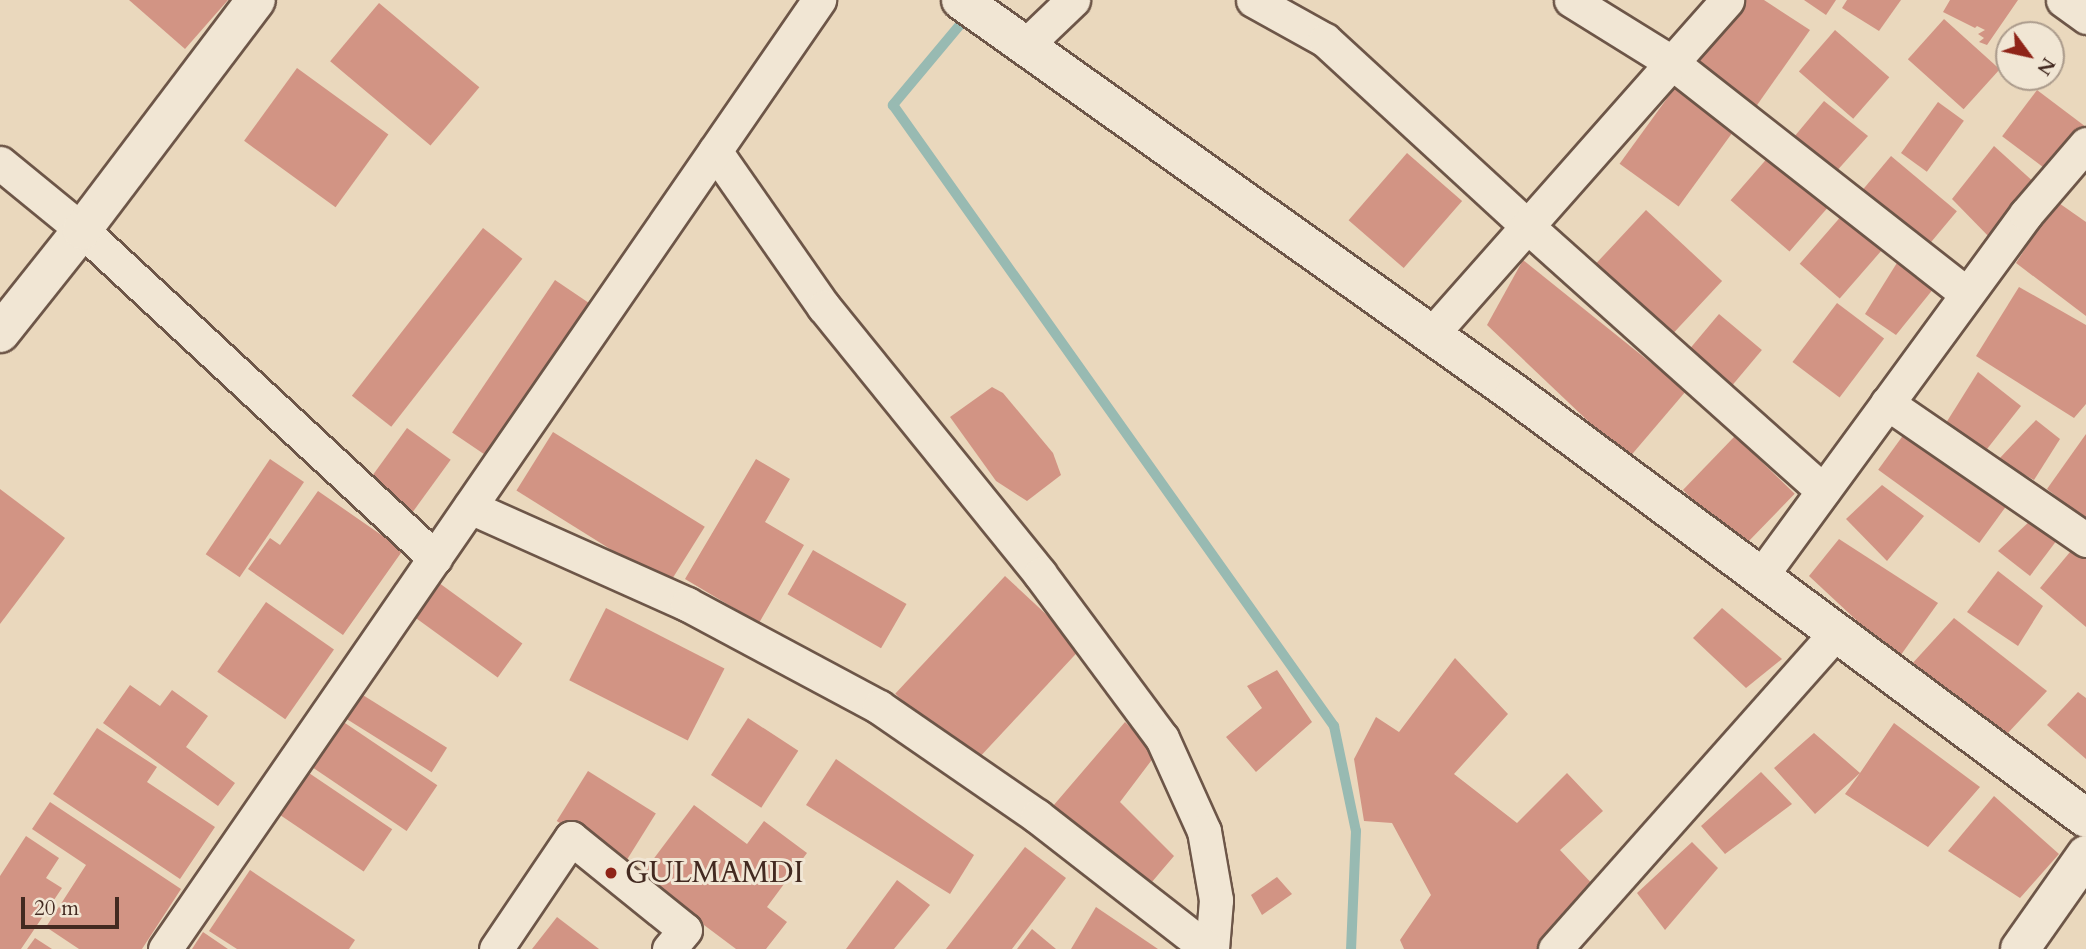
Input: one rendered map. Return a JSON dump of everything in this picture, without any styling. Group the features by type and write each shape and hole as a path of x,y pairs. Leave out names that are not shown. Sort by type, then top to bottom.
{"street":[{"path":"0,333 82,230 256,0"},
{"path":"165,949 819,0"},
{"path":"961,0 1431,335 2086,818"},
{"path":"1012,38 1073,0"},
{"path":"1253,0 1325,40 1527,226 1823,491"},
{"path":"1571,0 1671,62 1967,294"},
{"path":"1431,335 1727,0"},
{"path":"2063,0 2086,17"},
{"path":"1761,576 2026,214 2086,144"},
{"path":"715,151 824,307 1040,574 1162,738 1204,831 1216,900 1210,949"},
{"path":"0,163 82,230 435,558"},
{"path":"1888,403 2086,540"},
{"path":"470,507 687,604 879,707 1037,816 1210,949"},
{"path":"1555,949 1836,632"},
{"path":"496,949 571,838 685,930 669,949"},
{"path":"2020,949 2086,855"}],"building":[{"path":"129,0 228,0 185,49"},
{"path":"1744,0 1764,0 1810,30 1755,108 1692,65"},
{"path":"1804,0 1836,0 1826,15"},
{"path":"1847,0 1901,0 1879,31 1842,8"},
{"path":"1950,0 2018,0 2004,21 1995,21 1995,33 1987,45 1979,42 1984,38 1978,34 1985,30 1977,26 1975,28 1943,12"},
{"path":"379,3 479,87 430,145 330,61"},
{"path":"1944,19 1995,65 1995,74 1964,109 1908,59"},
{"path":"1835,30 1889,77 1853,119 1799,72"},
{"path":"297,68 388,134 336,207 244,141"},
{"path":"1676,86 1735,129 1679,207 1620,164"},
{"path":"2036,91 2086,127 2051,173 2002,136"},
{"path":"1824,101 1868,136 1834,174 1789,143"},
{"path":"1938,102 1964,121 1927,172 1901,153"},
{"path":"1994,146 2038,186 1994,242 1952,199"},
{"path":"1407,153 1462,201 1404,268 1349,220"},
{"path":"1770,155 1829,206 1790,251 1731,200"},
{"path":"1891,156 1957,211 1921,254 1855,199"},
{"path":"2056,201 2086,222 2086,316 2016,263"},
{"path":"1646,210 1722,281 1670,337 1594,266"},
{"path":"1843,214 1883,249 1840,299 1800,264"},
{"path":"483,228 522,259 391,427 352,396"},
{"path":"1900,258 1934,288 1896,335 1865,314"},
{"path":"1523,260 1686,391 1628,459 1487,325"},
{"path":"555,280 589,303 486,455 452,433"},
{"path":"2019,287 2086,325 2086,404 2074,418 1976,356"},
{"path":"1837,303 1884,339 1840,398 1792,362"},
{"path":"1719,314 1762,350 1732,385 1689,349"},
{"path":"1978,372 2021,406 1987,449 1946,423"},
{"path":"992,387 1003,393 1053,453 1061,475 1027,501 996,481 950,417"},
{"path":"2036,420 2060,439 2034,480 1998,460"},
{"path":"407,428 451,460 411,515 367,483"},
{"path":"1907,430 2008,503 1979,543 1878,470"},
{"path":"553,432 705,527 668,585 516,491"},
{"path":"2086,434 2086,520 2047,489"},
{"path":"1735,436 1795,494 1743,548 1683,490"},
{"path":"270,459 304,482 240,577 206,554"},
{"path":"756,459 790,479 765,522 804,545 759,623 685,579"},
{"path":"1882,485 1924,516 1887,561 1846,519"},
{"path":"0,489 65,538 0,624"},
{"path":"318,491 403,550 343,635 248,569 270,538 280,545"},
{"path":"2032,519 2057,540 2030,576 1998,551"},
{"path":"1839,539 1938,603 1898,659 1809,576"},
{"path":"2075,546 2086,554 2086,627 2040,588"},
{"path":"813,550 907,604 881,648 788,594"},
{"path":"1998,571 2043,606 2018,646 1967,612"},
{"path":"1005,576 1082,648 972,765 895,694"},
{"path":"435,580 522,643 498,677 410,614"},
{"path":"266,602 334,650 285,719 217,672"},
{"path":"606,608 725,668 688,741 569,680"},
{"path":"1722,608 1782,659 1746,688 1693,638"},
{"path":"1954,618 2047,691 2007,734 1910,666"},
{"path":"1455,658 1508,714 1454,774 1517,823 1567,773 1603,811 1560,850 1599,891 1540,949 1404,949 1400,940 1431,895 1392,823 1364,821 1354,759 1376,717 1399,732"},
{"path":"1277,670 1312,722 1256,772 1226,737 1262,708 1247,686"},
{"path":"130,685 160,706 172,690 208,716 186,747 235,783 218,806 103,723"},
{"path":"358,692 447,748 432,772 343,717"},
{"path":"2078,692 2086,698 2086,759 2047,725"},
{"path":"748,718 798,751 761,808 711,775"},
{"path":"342,721 437,785 407,831 311,767"},
{"path":"1125,722 1157,753 1120,802 1174,856 1146,889 1053,806"},
{"path":"1894,723 1980,787 1928,847 1845,794"},
{"path":"97,728 157,767 147,782 215,827 180,879 53,794"},
{"path":"1814,733 1860,773 1815,814 1774,768"},
{"path":"836,759 974,855 950,894 806,805"},
{"path":"306,771 392,829 364,871 277,813"},
{"path":"588,771 656,813 625,863 557,821"},
{"path":"1761,772 1792,804 1725,854 1701,826"},
{"path":"1994,796 2059,854 2020,898 1948,851"},
{"path":"50,802 181,889 142,949 79,949 46,927 86,865 32,829"},
{"path":"694,805 747,844 764,821 807,853 767,907 787,922 766,949 736,949 640,877"},
{"path":"26,836 59,858 46,878 62,888 21,949 0,949 0,876"},
{"path":"1692,842 1718,868 1665,930 1637,893"},
{"path":"1025,847 1066,878 1012,949 946,949"},
{"path":"250,870 355,940 349,949 237,949 209,931"},
{"path":"1277,877 1292,894 1262,915 1251,895"},
{"path":"897,880 930,905 894,949 846,949"},
{"path":"1096,907 1158,949 1071,949"},
{"path":"557,917 599,949 532,949"},
{"path":"1032,929 1056,949 1017,949"},
{"path":"203,932 228,949 192,949"},
{"path":"35,938 52,949 27,949"}],"waterway":[{"path":"969,14 893,105 1334,726 1356,831 1351,949"}],"place":[{"name":"GULMAMDI","path":"611,873"}]}
